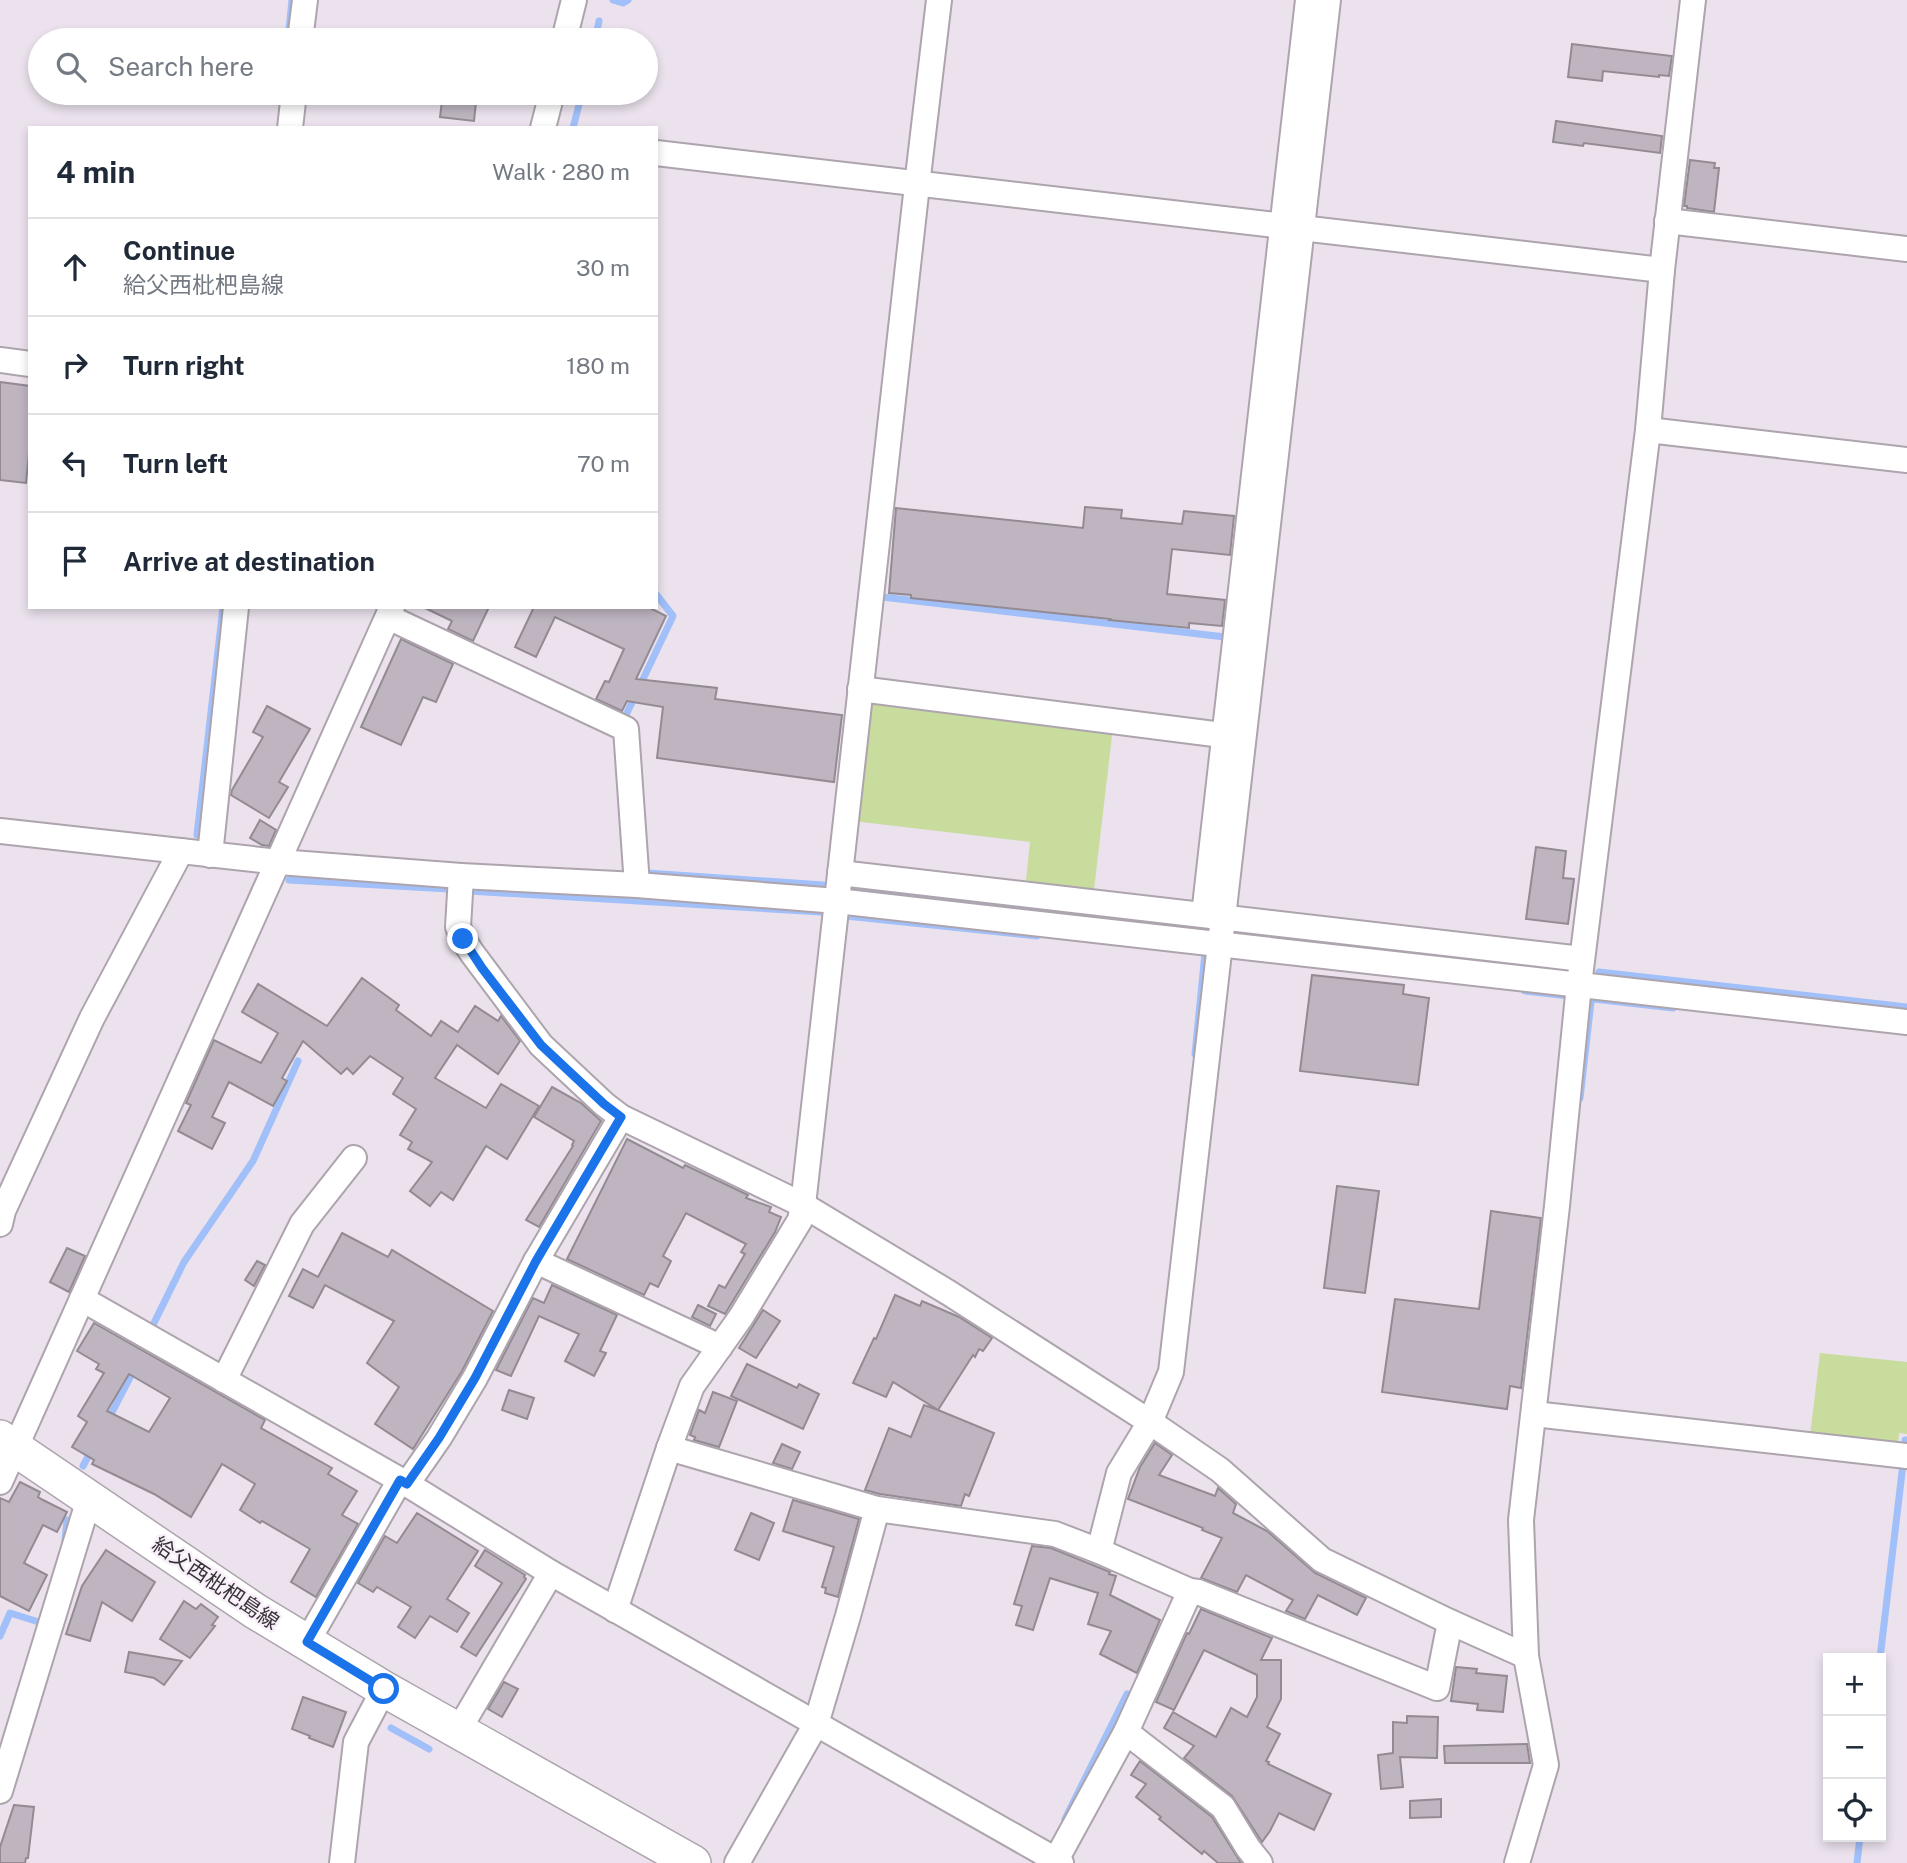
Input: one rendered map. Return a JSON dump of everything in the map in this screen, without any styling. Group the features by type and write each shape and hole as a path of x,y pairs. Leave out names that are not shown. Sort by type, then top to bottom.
{"main road":[{"name":"給父西枇杷島線","path":"7,1443 255,1611 384,1689 693,1863"}],"street":[{"path":"301,28 304,0"},
{"path":"567,28 574,0"},
{"path":"615,1609 668,1448 692,1386 741,1317 800,1220 939,0"},
{"path":"1292,228 1308,0"},
{"path":"1099,1551 1119,1474 1150,1422 1171,1372 1219,943 1213,916 1233,736 1292,228 1328,0"},
{"path":"1517,1863 1546,1765 1526,1656 1521,1520 1582,959 1648,430 1667,221 1693,0"},
{"path":"290,126 293,105"},
{"path":"544,126 549,105"},
{"path":"658,153 1662,270"},
{"path":"1667,221 1907,249"},
{"path":"0,360 28,364"},
{"path":"1648,430 1907,460"},
{"path":"210,855 236,609"},
{"path":"0,1482 7,1443 82,1299 390,612 626,729 638,885"},
{"path":"860,690 1233,736"},
{"path":"0,831 279,862 837,901 1907,1022"},
{"path":"0,1224 92,1018 181,851"},
{"path":"840,873 1582,959"},
{"path":"461,876 458,927 467,946 541,1045 621,1117 803,1205 949,1293 1220,1470 1322,1560 1526,1656"},
{"path":"307,1642 404,1482 439,1438 475,1378 536,1261 621,1117"},
{"path":"225,1380 302,1224 354,1158"},
{"path":"536,1261 720,1347"},
{"path":"82,1299 404,1482 551,1573 1058,1861 1126,1732 1190,1591"},
{"path":"1534,1414 1907,1457"},
{"path":"668,1448 877,1509 1055,1534 1190,1591 1437,1688 1450,1622"},
{"path":"0,1791 89,1499"},
{"path":"737,1863 816,1724 877,1509"},
{"path":"458,1731 551,1573"},
{"path":"342,1863 356,1742 384,1689"},
{"path":"1126,1732 1223,1807 1260,1863"}],"green space":[{"path":"878,698 1113,727 1093,898 1025,890 1030,842 853,821 866,704"},
{"path":"1820,1353 1907,1362 1907,1434 1899,1433 1898,1446 1810,1436"}],"building":[{"path":"1572,44 1672,56 1669,76 1603,71 1602,81 1568,77"},
{"path":"442,105 476,105 474,121 440,117"},
{"path":"1556,121 1662,136 1660,153 1584,143 1583,146 1553,142"},
{"path":"1690,160 1715,163 1714,168 1719,168 1714,212 1684,206"},
{"path":"0,382 28,386 26,483 0,480"},
{"path":"1085,507 1122,510 1121,518 1182,524 1184,511 1234,516 1230,555 1172,549 1167,594 1225,600 1222,626 1189,623 1189,628 911,598 911,595 889,593 896,508 1083,528"},
{"path":"427,609 488,609 473,641 448,629 452,621"},
{"path":"533,609 652,609 666,616 636,679 717,688 715,699 842,715 834,782 657,758 663,707 627,701 622,711 596,699 605,681 609,682 624,649 555,617 536,657 515,647"},
{"path":"401,639 453,664 436,702 423,697 401,745 361,727"},
{"path":"267,706 310,729 279,782 288,787 269,818 231,795 263,737 253,732"},
{"path":"260,820 276,830 269,846 250,838"},
{"path":"1536,847 1566,851 1563,878 1574,879 1568,924 1526,919"},
{"path":"1312,975 1404,985 1403,994 1429,998 1418,1085 1300,1071"},
{"path":"362,978 399,1005 396,1010 431,1036 441,1021 458,1032 475,1006 498,1021 501,1016 520,1041 498,1074 457,1045 435,1078 486,1108 501,1084 539,1106 507,1159 486,1146 453,1200 441,1192 430,1206 410,1191 432,1162 408,1149 412,1142 400,1135 416,1109 393,1094 403,1078 370,1056 353,1074 347,1068 341,1074 303,1041 282,1078 287,1081 273,1106 229,1082 212,1117 225,1123 212,1149 178,1131 191,1105 186,1103 214,1040 261,1063 278,1033 242,1012 258,984 327,1026"},
{"path":"552,1087 581,1103 601,1121 539,1227 526,1220 574,1141 534,1117"},
{"path":"627,1139 683,1168 685,1165 748,1195 746,1198 771,1207 769,1212 781,1217 775,1232 725,1314 708,1306 719,1285 725,1288 745,1254 741,1252 746,1244 686,1213 663,1256 671,1261 658,1287 650,1283 644,1295 567,1259"},
{"path":"1337,1186 1379,1191 1365,1293 1324,1288"},
{"path":"1491,1211 1541,1218 1521,1388 1510,1386 1507,1409 1382,1392 1395,1299 1479,1309"},
{"path":"342,1233 388,1257 392,1250 493,1311 462,1371 413,1449 375,1424 399,1387 367,1363 394,1321 325,1285 313,1308 289,1296 303,1269 318,1277"},
{"path":"67,1248 85,1256 69,1292 50,1282"},
{"path":"257,1261 265,1265 254,1286 245,1280"},
{"path":"552,1285 617,1315 600,1351 606,1353 594,1376 565,1361 579,1334 539,1316 511,1376 496,1370 533,1298 544,1303"},
{"path":"895,1295 920,1306 922,1301 959,1317 992,1338 983,1351 979,1349 975,1357 973,1355 938,1410 893,1382 886,1397 853,1383"},
{"path":"698,1305 716,1314 710,1326 692,1317"},
{"path":"763,1310 780,1321 756,1358 739,1348"},
{"path":"94,1323 265,1420 261,1428 332,1468 328,1474 357,1491 342,1515 358,1524 316,1597 291,1582 310,1549 240,1510 255,1484 222,1464 191,1517 154,1494 92,1464 94,1460 72,1447 87,1422 78,1416 104,1373 96,1369 99,1364 77,1351","holes":["129,1374 170,1398 149,1432 107,1411"]},
{"path":"747,1364 797,1388 799,1384 819,1394 803,1429 731,1396"},
{"path":"509,1390 534,1398 527,1419 502,1410"},
{"path":"713,1392 737,1401 719,1447 694,1440 695,1437 690,1435 699,1410 705,1413"},
{"path":"924,1405 994,1433 969,1496 965,1494 961,1506 865,1490 889,1428 911,1437"},
{"path":"1155,1443 1172,1455 1159,1475 1215,1496 1218,1488 1236,1504 1233,1513 1267,1531 1315,1573 1366,1598 1357,1615 1318,1595 1305,1619 1286,1611 1293,1600 1246,1575 1237,1592 1201,1578 1222,1538 1128,1499 1140,1467"},
{"path":"782,1444 800,1452 792,1469 773,1463"},
{"path":"20,1482 40,1492 38,1497 67,1512 57,1532 43,1525 24,1563 47,1575 29,1611 0,1596 0,1498 9,1502"},
{"path":"793,1500 859,1519 838,1597 825,1593 826,1588 822,1587 834,1547 783,1531"},
{"path":"417,1513 478,1551 447,1599 469,1613 457,1632 430,1616 415,1638 398,1627 411,1607 377,1587 373,1592 358,1583 385,1536 397,1543"},
{"path":"751,1513 774,1523 759,1560 735,1550"},
{"path":"1032,1546 1051,1548 1110,1572 1109,1574 1116,1576 1110,1595 1160,1620 1137,1673 1100,1654 1111,1631 1088,1624 1098,1593 1050,1578 1033,1630 1016,1625 1022,1606 1014,1604"},
{"path":"106,1550 155,1582 132,1621 102,1602 90,1641 66,1634 82,1586"},
{"path":"485,1550 525,1575 526,1579 476,1656 461,1647 502,1583 475,1566"},
{"path":"184,1601 196,1609 201,1604 218,1617 212,1625 215,1626 190,1658 160,1639"},
{"path":"1201,1609 1272,1638 1261,1660 1281,1660 1281,1699 1267,1727 1280,1734 1266,1761 1331,1794 1314,1830 1279,1813 1262,1842 1232,1796 1184,1758 1194,1746 1164,1728 1173,1712 1216,1737 1231,1708 1247,1717 1257,1697 1257,1675 1204,1650 1174,1710 1156,1702 1187,1633 1189,1634"},
{"path":"129,1652 182,1661 164,1685 154,1678 125,1672"},
{"path":"1456,1667 1477,1669 1476,1673 1507,1676 1503,1712 1477,1710 1478,1704 1451,1701"},
{"path":"504,1682 518,1689 502,1717 488,1709"},
{"path":"303,1697 346,1712 333,1747 292,1729"},
{"path":"1407,1716 1438,1717 1437,1758 1400,1757 1403,1787 1381,1789 1378,1755 1393,1753 1393,1722 1407,1723"},
{"path":"1527,1744 1530,1763 1445,1763 1444,1746"},
{"path":"1140,1761 1212,1817 1241,1863 1218,1863 1204,1851 1202,1854 1136,1797 1146,1784 1131,1775"},
{"path":"1441,1799 1441,1817 1410,1818 1410,1801"},
{"path":"14,1805 34,1807 28,1858 25,1863 0,1863 0,1847"}],"waterway":[{"path":"289,28 292,0"},
{"path":"613,0 623,3 628,0"},
{"path":"598,28 599,21"},
{"path":"574,126 579,105"},
{"path":"625,717 673,616 658,597"},
{"path":"882,597 1225,637"},
{"path":"197,835 223,609"},
{"path":"647,873 823,885"},
{"path":"289,880 449,889"},
{"path":"852,888 1208,928"},
{"path":"470,891 821,912"},
{"path":"846,916 1037,936"},
{"path":"1195,1054 1205,953"},
{"path":"1599,972 1907,1007"},
{"path":"1525,991 1569,996"},
{"path":"1580,1098 1591,1002 1594,999 1673,1008"},
{"path":"152,1327 184,1262 253,1161 298,1061"},
{"path":"108,1420 135,1368"},
{"path":"83,1466 92,1449"},
{"path":"1881,1653 1903,1464"},
{"path":"65,1540 67,1520"},
{"path":"0,1636 10,1613 42,1623 43,1620"},
{"path":"1065,1819 1127,1694"},
{"path":"391,1728 429,1749"},
{"path":"1857,1863 1859,1842"}],"route":[{"path":"384,1689 307,1642 400,1480 407,1484 475,1378 536,1261 621,1117 541,1045 463,939"}]}
